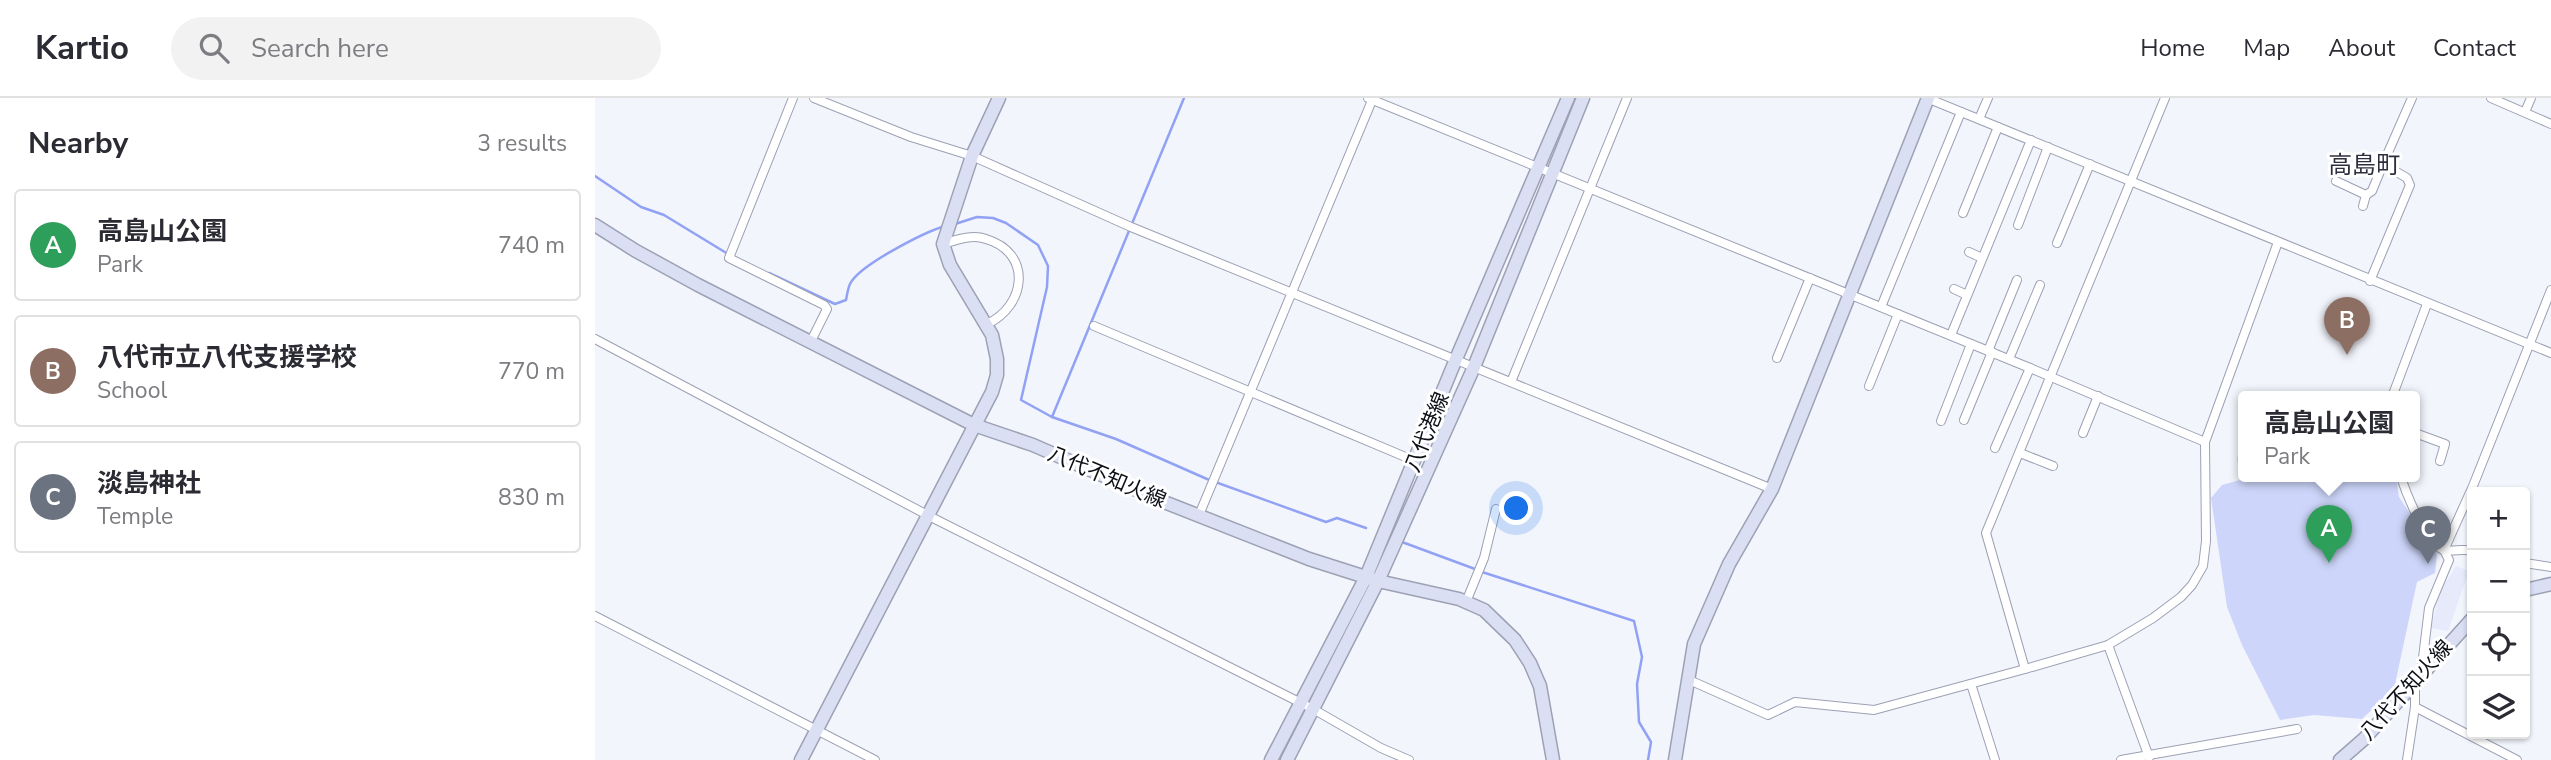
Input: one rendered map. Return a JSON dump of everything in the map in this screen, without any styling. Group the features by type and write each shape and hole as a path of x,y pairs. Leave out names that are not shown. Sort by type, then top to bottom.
{"main road":[{"path":"801,760 992,392 997,375 996,348 987,324 950,265 945,237 972,156 999,98"},
{"name":"八代港線","path":"1271,760 1300,703 1372,579 1456,359 1568,98"},
{"name":"八代港線","path":"1287,760 1474,367 1583,98"},
{"path":"1675,760 1694,644 1729,564 1772,489 1928,98"},
{"name":"八代不知火線","path":"595,225 657,263 974,425 1033,445 1309,559 1372,579 1466,602 1484,610 1515,640 1530,663 1540,685 1553,760"},
{"path":"2530,589 2551,584"},
{"name":"八代不知火線","path":"2340,760 2364,739 2467,626"}],"street":[{"path":"793,98 729,258 824,305 827,309 811,341"},
{"path":"814,98 911,136 972,156 1131,227 1772,489"},
{"path":"1511,382 1627,98"},
{"path":"1928,98 2551,353"},
{"path":"1979,119 1988,98"},
{"path":"2025,669 1986,533 2165,98"},
{"path":"2363,206 2412,98"},
{"path":"2491,98 2551,124"},
{"path":"2525,112 2531,98"},
{"path":"1199,515 1252,393 1371,99 2051,376 2205,442"},
{"path":"1881,307 1961,112"},
{"path":"1963,213 1998,127"},
{"path":"1951,335 2031,140"},
{"path":"2018,225 2048,147"},
{"path":"2057,243 2090,164"},
{"path":"2370,281 2410,185 2407,178 2383,164"},
{"path":"2336,181 2366,195"},
{"path":"945,237 985,238 1014,257 1019,268 1019,286 1009,306 987,324"},
{"path":"1687,679 1768,715 1795,702 1874,710 2108,645 2153,618 2181,597 2199,573 2206,541 2205,442 2278,242"},
{"path":"1969,252 1983,258"},
{"path":"1777,358 1810,278"},
{"path":"1964,420 2017,280"},
{"path":"2009,359 2040,285"},
{"path":"1954,289 1967,295"},
{"path":"2407,760 2429,608 2449,561 2444,550 2473,486 2551,290"},
{"path":"2394,391 2427,304"},
{"path":"1869,386 1898,314"},
{"path":"1094,326 1415,461"},
{"path":"595,339 927,514 1409,760"},
{"path":"1941,421 1971,344"},
{"path":"1995,448 2030,368"},
{"path":"2083,433 2098,397"},
{"path":"2420,435 2445,444 2440,461"},
{"path":"2019,453 2053,466"},
{"path":"2403,482 2412,505 2435,545 2444,550 2467,551"},
{"path":"1466,602 1484,558 1496,509"},
{"path":"2530,564 2551,567"},
{"path":"595,616 874,760"},
{"path":"2108,645 2149,757"},
{"path":"1971,684 1995,760"},
{"path":"2415,707 2517,760"},
{"path":"2121,760 2297,729"}],"shaded area":[{"path":"2238,481 2397,482 2399,497 2437,554 2435,573 2417,582 2394,689 2362,719 2314,715 2280,720 2242,645 2227,607 2211,498 2222,485"},
{"path":"2456,566 2467,570 2448,631 2431,628 2443,580 2447,581"}],"waterway":[{"path":"1052,417 1184,98"},
{"path":"595,176 641,207 664,215 728,254"},
{"path":"955,224 977,217 993,218 1006,223 1038,245 1048,266 1047,287 1021,400 1052,417 1116,439 1207,479 1326,522 1337,518 1366,528"},
{"path":"769,273 835,304 846,300 850,284 866,268 909,242 945,226"},
{"path":"1402,542 1475,569"},
{"path":"1482,572 1634,621 1642,657 1637,684 1639,722 1651,742 1648,760"}],"place":[{"name":"八代市立八代支援学校","path":"2347,355"},
{"name":"高島山公園","path":"2329,563"},
{"name":"淡島神社","path":"2428,564"}],"district":[{"name":"高島町","path":"2364,165"}]}
